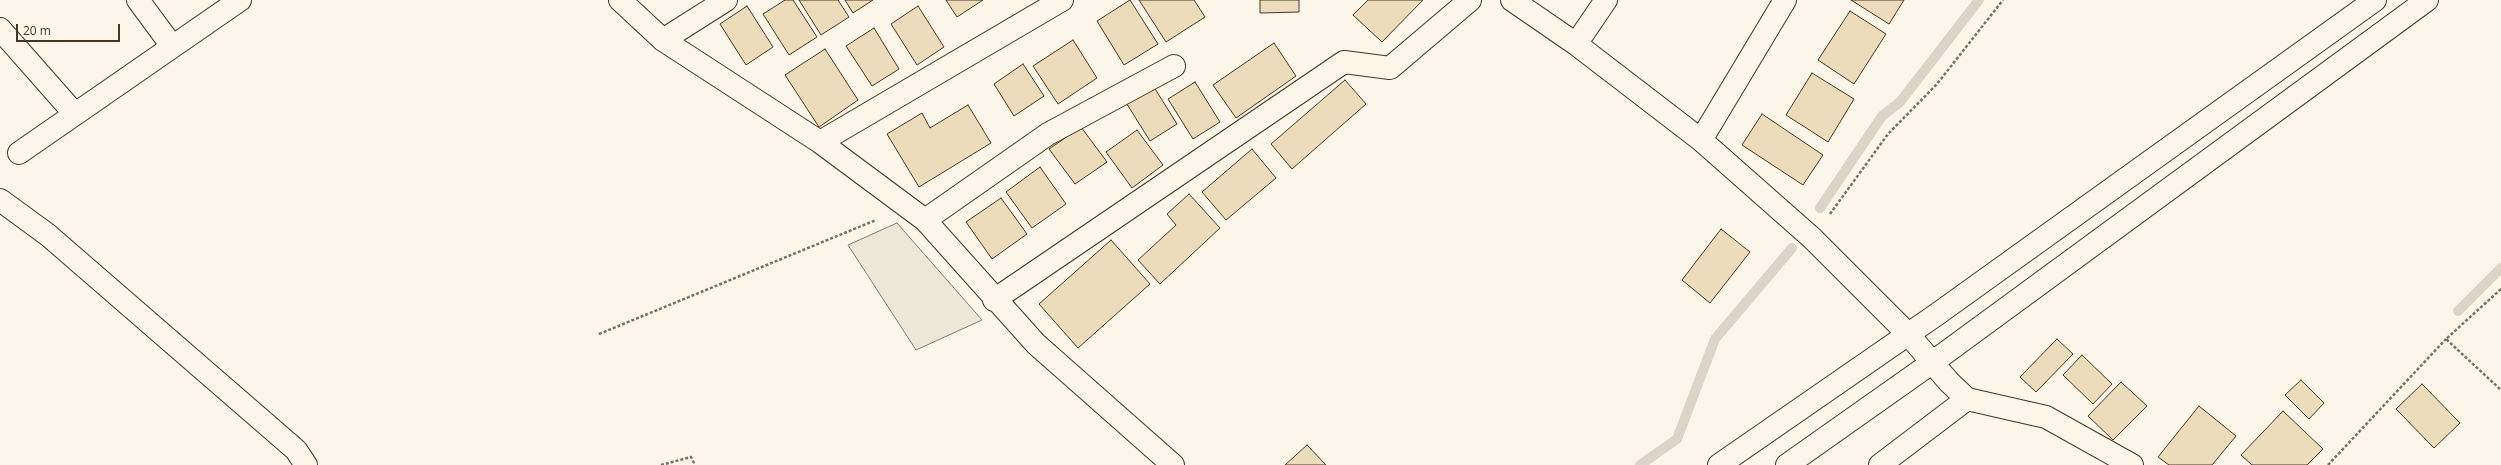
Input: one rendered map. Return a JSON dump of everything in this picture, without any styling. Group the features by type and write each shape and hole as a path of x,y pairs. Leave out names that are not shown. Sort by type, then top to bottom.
{"street":[{"path":"138,0 172,46"},
{"path":"19,153 74,113 240,0"},
{"path":"620,0 663,40 820,142 925,220 994,300 1036,344 1173,465"},
{"path":"663,40 726,0"},
{"path":"820,142 1062,0"},
{"path":"994,300 1344,62 1390,68 1470,0"},
{"path":"1512,0 1576,44 1701,140 1812,238 1908,334 1949,382 1967,399 2046,417 2132,465"},
{"path":"1576,44 1606,0"},
{"path":"1701,140 1785,0"},
{"path":"1719,465 1908,334 2375,0"},
{"path":"1787,465 1933,362 2427,0"},
{"path":"0,30 74,113"},
{"path":"925,220 1048,134 1174,66"},
{"path":"0,200 48,235 296,450 306,465"},
{"path":"1880,465 1967,399"}],"path":[{"path":"1812,238 1888,134 1937,84 2003,0"},
{"path":"599,334 908,207"},
{"path":"2328,465 2446,339 2501,289"},
{"path":"2446,339 2501,390"},
{"path":"660,465 691,457 695,465"}],"shaded area":[{"path":"897,223 982,320 916,350 848,245"}],"building":[{"path":"785,0 793,0 817,37 789,55 763,14"},
{"path":"799,0 838,0 849,17 821,35"},
{"path":"845,0 873,0 853,13"},
{"path":"946,0 983,0 957,17"},
{"path":"1130,0 1158,44 1124,65 1097,21"},
{"path":"1139,0 1194,0 1205,17 1166,42"},
{"path":"1260,0 1299,0 1299,12 1260,13"},
{"path":"1368,0 1423,0 1382,42 1353,15"},
{"path":"1851,0 1904,0 1889,24"},
{"path":"747,6 773,47 746,65 720,24"},
{"path":"918,6 944,47 917,65 891,24"},
{"path":"1850,11 1886,34 1854,84 1818,60"},
{"path":"874,28 899,69 872,86 846,46"},
{"path":"1073,40 1097,78 1058,104 1033,66"},
{"path":"1274,43 1296,76 1236,118 1213,85"},
{"path":"825,49 858,100 819,127 785,75"},
{"path":"1023,64 1044,96 1014,116 994,84"},
{"path":"1812,73 1854,99 1828,142 1786,115"},
{"path":"1345,80 1366,104 1292,169 1271,144"},
{"path":"1195,82 1220,122 1193,139 1168,99"},
{"path":"1152,84 1177,124 1150,141 1125,101"},
{"path":"968,105 991,143 919,187 887,134 922,113 930,128"},
{"path":"1762,114 1823,155 1803,185 1742,145"},
{"path":"1081,127 1107,162 1075,184 1049,149"},
{"path":"1137,130 1163,165 1132,188 1106,152"},
{"path":"1252,149 1276,178 1226,220 1202,192"},
{"path":"1040,167 1066,204 1032,228 1006,192"},
{"path":"1189,194 1220,228 1160,284 1138,260 1176,225 1167,214"},
{"path":"1001,198 1027,234 992,259 966,222"},
{"path":"1721,229 1750,252 1710,303 1682,280"},
{"path":"1111,240 1150,284 1078,348 1039,304"},
{"path":"2057,339 2073,354 2036,392 2020,377"},
{"path":"2082,355 2112,384 2093,404 2063,375"},
{"path":"2301,380 2324,403 2309,419 2285,395"},
{"path":"2121,382 2147,406 2113,440 2088,416"},
{"path":"2422,384 2460,423 2434,448 2396,409"},
{"path":"2199,406 2236,436 2212,465 2169,465 2158,457"},
{"path":"2283,411 2323,449 2307,465 2252,465 2241,455"},
{"path":"1307,445 1326,465 1285,465"}],"waterway":[{"path":"1820,208 1882,116 1900,102 1979,0"},
{"path":"1640,465 1677,439 1715,339 1792,248"},
{"path":"2458,311 2501,268"}]}
